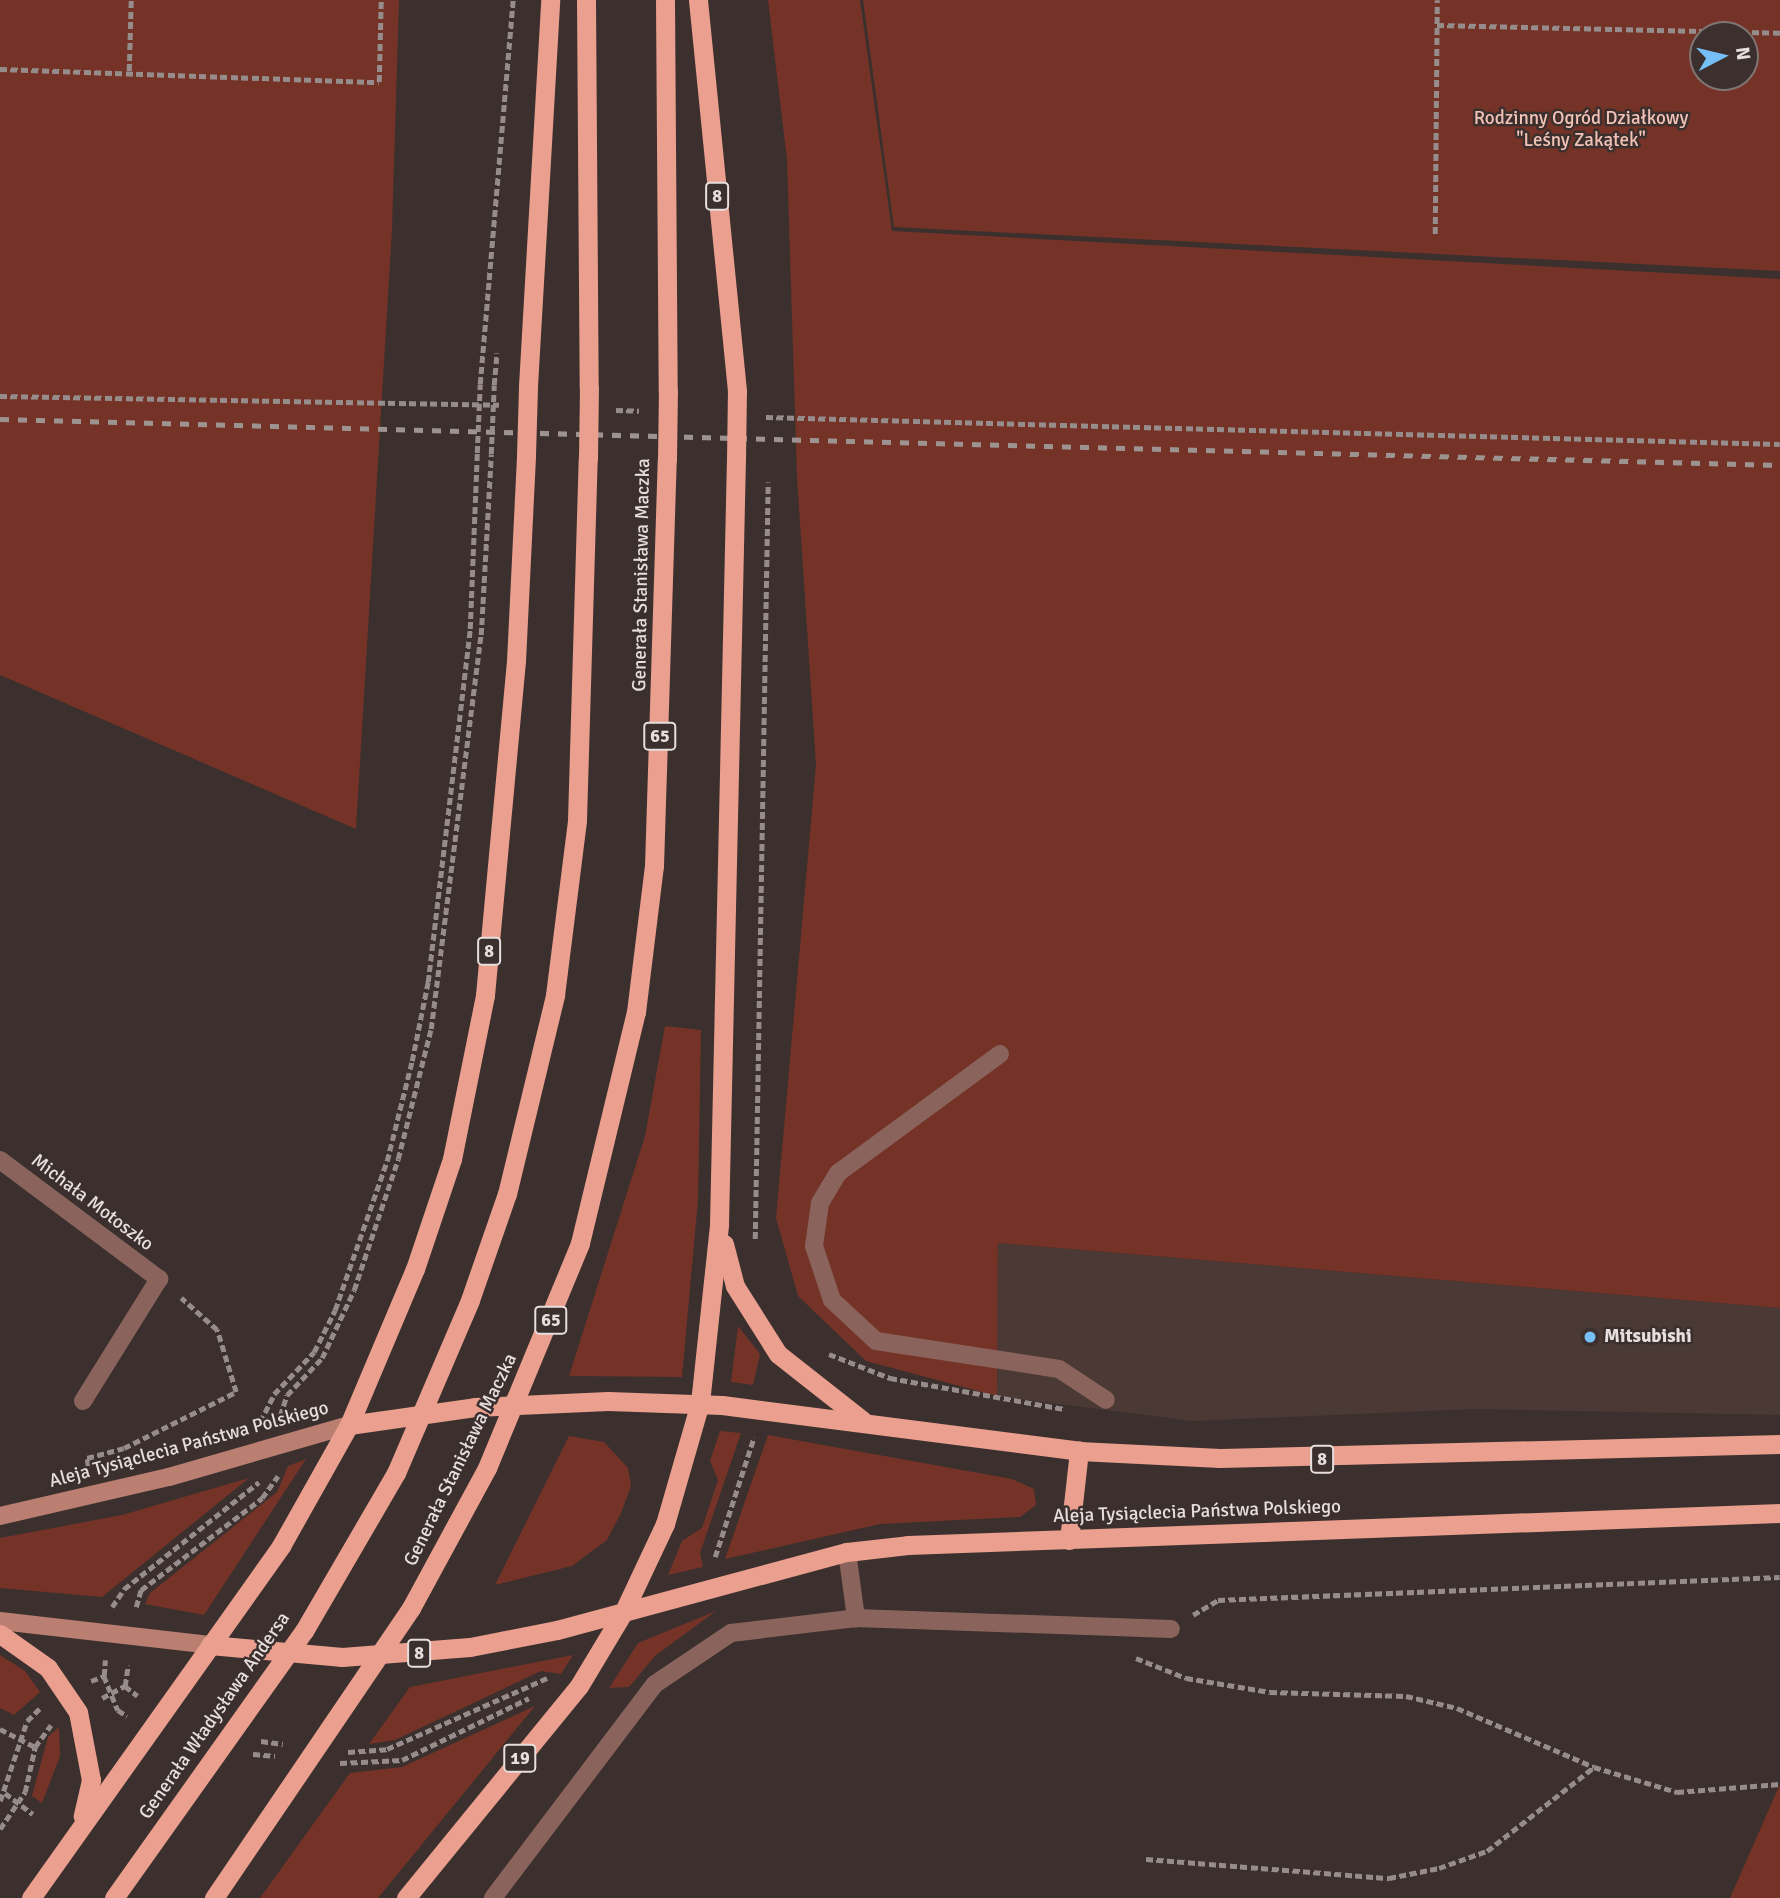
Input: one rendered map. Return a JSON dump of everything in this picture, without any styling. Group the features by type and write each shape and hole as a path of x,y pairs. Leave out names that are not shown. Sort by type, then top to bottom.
{"highway":[{"name":"8","path":"210,1645 281,1546 349,1425 452,1159 485,995 516,661 528,386 550,0"},
{"name":"Generała Władysława Andersa","path":"114,1898 304,1631 396,1473 470,1300 535,1094 555,995 577,820 589,388 586,0"},
{"name":"Generała Stanisława Maczka","path":"214,1898 411,1608 537,1357 580,1243 636,1012 654,866 667,458 665,0"},
{"name":"8","path":"698,0 737,391 719,1224 735,1286 778,1354 866,1423 1079,1451 1316,1459 1780,1444"},
{"path":"624,1611 664,1524 700,1403 719,1224"},
{"path":"349,1425 502,1406 700,1403 866,1423"},
{"path":"1069,1540 1079,1451"},
{"name":"Aleja Tysiąclecia Państwa Polskiego","path":"624,1611 717,1583 847,1552 1069,1540 1780,1513"},
{"name":"8","path":"210,1645 342,1657 410,1654 557,1630 624,1611"},
{"name":"19","path":"406,1898 579,1685 624,1611"},
{"path":"0,1634 27,1649 66,1692 78,1712 91,1780 80,1828"},
{"path":"31,1898 210,1645"}],"main road":[{"name":"Aleja Tysiąclecia Państwa Polskiego","path":"0,1516 349,1425"},
{"path":"0,1621 107,1631 210,1645"}],"street":[{"path":"1000,1054 838,1173 820,1203 814,1245 832,1300 876,1340 1059,1368 1106,1400"},
{"name":"Michała Motoszko","path":"0,1160 159,1279"},
{"path":"83,1401 159,1279"},
{"path":"847,1552 856,1618"},
{"path":"493,1898 639,1702 695,1651 754,1626 856,1618 1171,1629"}],"path":[{"path":"129,71 131,0"},
{"path":"0,69 129,71 379,82 381,0"},
{"path":"0,1801 5,1793 19,1740 49,1699 104,1675 107,1631 113,1604 124,1589 255,1487 263,1476 260,1419 314,1352 349,1276 412,1061 428,982 470,629 480,384 513,0"},
{"path":"1435,234 1437,0"},
{"path":"1437,25 1780,33"},
{"path":"0,1829 19,1803 35,1746 42,1731 125,1686 141,1590 274,1485 282,1465 279,1409 332,1341 373,1238 431,1029 481,635 494,384"},
{"path":"0,396 512,405"},
{"path":"610,410 651,411"},
{"path":"763,416 1780,444"},
{"path":"755,1245 768,474"},
{"path":"90,1474 87,1458 124,1448 236,1392 217,1330 159,1279"},
{"path":"817,1345 890,1378 1071,1409"},
{"path":"717,1583 714,1549 764,1411"},
{"path":"1171,1629 1218,1600 1780,1577"},
{"path":"1123,1653 1186,1678 1222,1684 1406,1696 1457,1708 1594,1767 1677,1792 1780,1784"},
{"path":"387,1749 542,1678 579,1685"},
{"path":"0,1729 35,1746"},
{"path":"1146,1858 1390,1878 1439,1868 1487,1851 1594,1767"},
{"path":"5,1793 33,1814"}],"shaded area":[{"path":"998,1243 1780,1308 1780,1415 1476,1409 1192,1421 997,1396"}],"green space":[{"path":"0,0 399,0 392,229 356,829 0,675"},
{"path":"768,0 860,0 892,231 1780,279 1780,1308 998,1243 997,1396 866,1361 798,1296 776,1218 816,765 797,477 787,160"},
{"name":"Rodzinny Ogród Działkowy \"Leśny Zakątek\"","path":"863,0 1780,0 1780,271 894,227"},
{"path":"665,1026 701,1030 698,1200 682,1377 569,1376 645,1136"},
{"path":"738,1326 760,1354 753,1385 731,1382"},
{"path":"720,1431 741,1433 700,1553 703,1567 668,1575 682,1541 702,1528 718,1480 710,1461"},
{"path":"768,1435 1012,1479 1034,1489 1036,1505 1020,1517 880,1524 725,1559"},
{"path":"569,1436 604,1442 628,1468 631,1486 621,1513 607,1540 572,1566 495,1585"},
{"path":"306,1459 204,1615 145,1604 150,1593 277,1492 288,1466"},
{"path":"249,1478 102,1597 0,1588 0,1538 122,1515"},
{"path":"716,1611 655,1656 629,1687 609,1688 638,1643"},
{"path":"0,1655 25,1671 40,1692 14,1715 0,1708"},
{"path":"573,1655 561,1674 541,1671 395,1740 369,1744 410,1687"},
{"path":"535,1706 378,1898 260,1898 350,1773 402,1767"},
{"path":"59,1727 60,1756 42,1803 32,1796 48,1737"},
{"path":"1780,1784 1780,1898 1730,1898"}],"railway":[{"path":"0,419 1780,465"}],"place":[{"name":"Mitsubishi","path":"1590,1337"}]}
